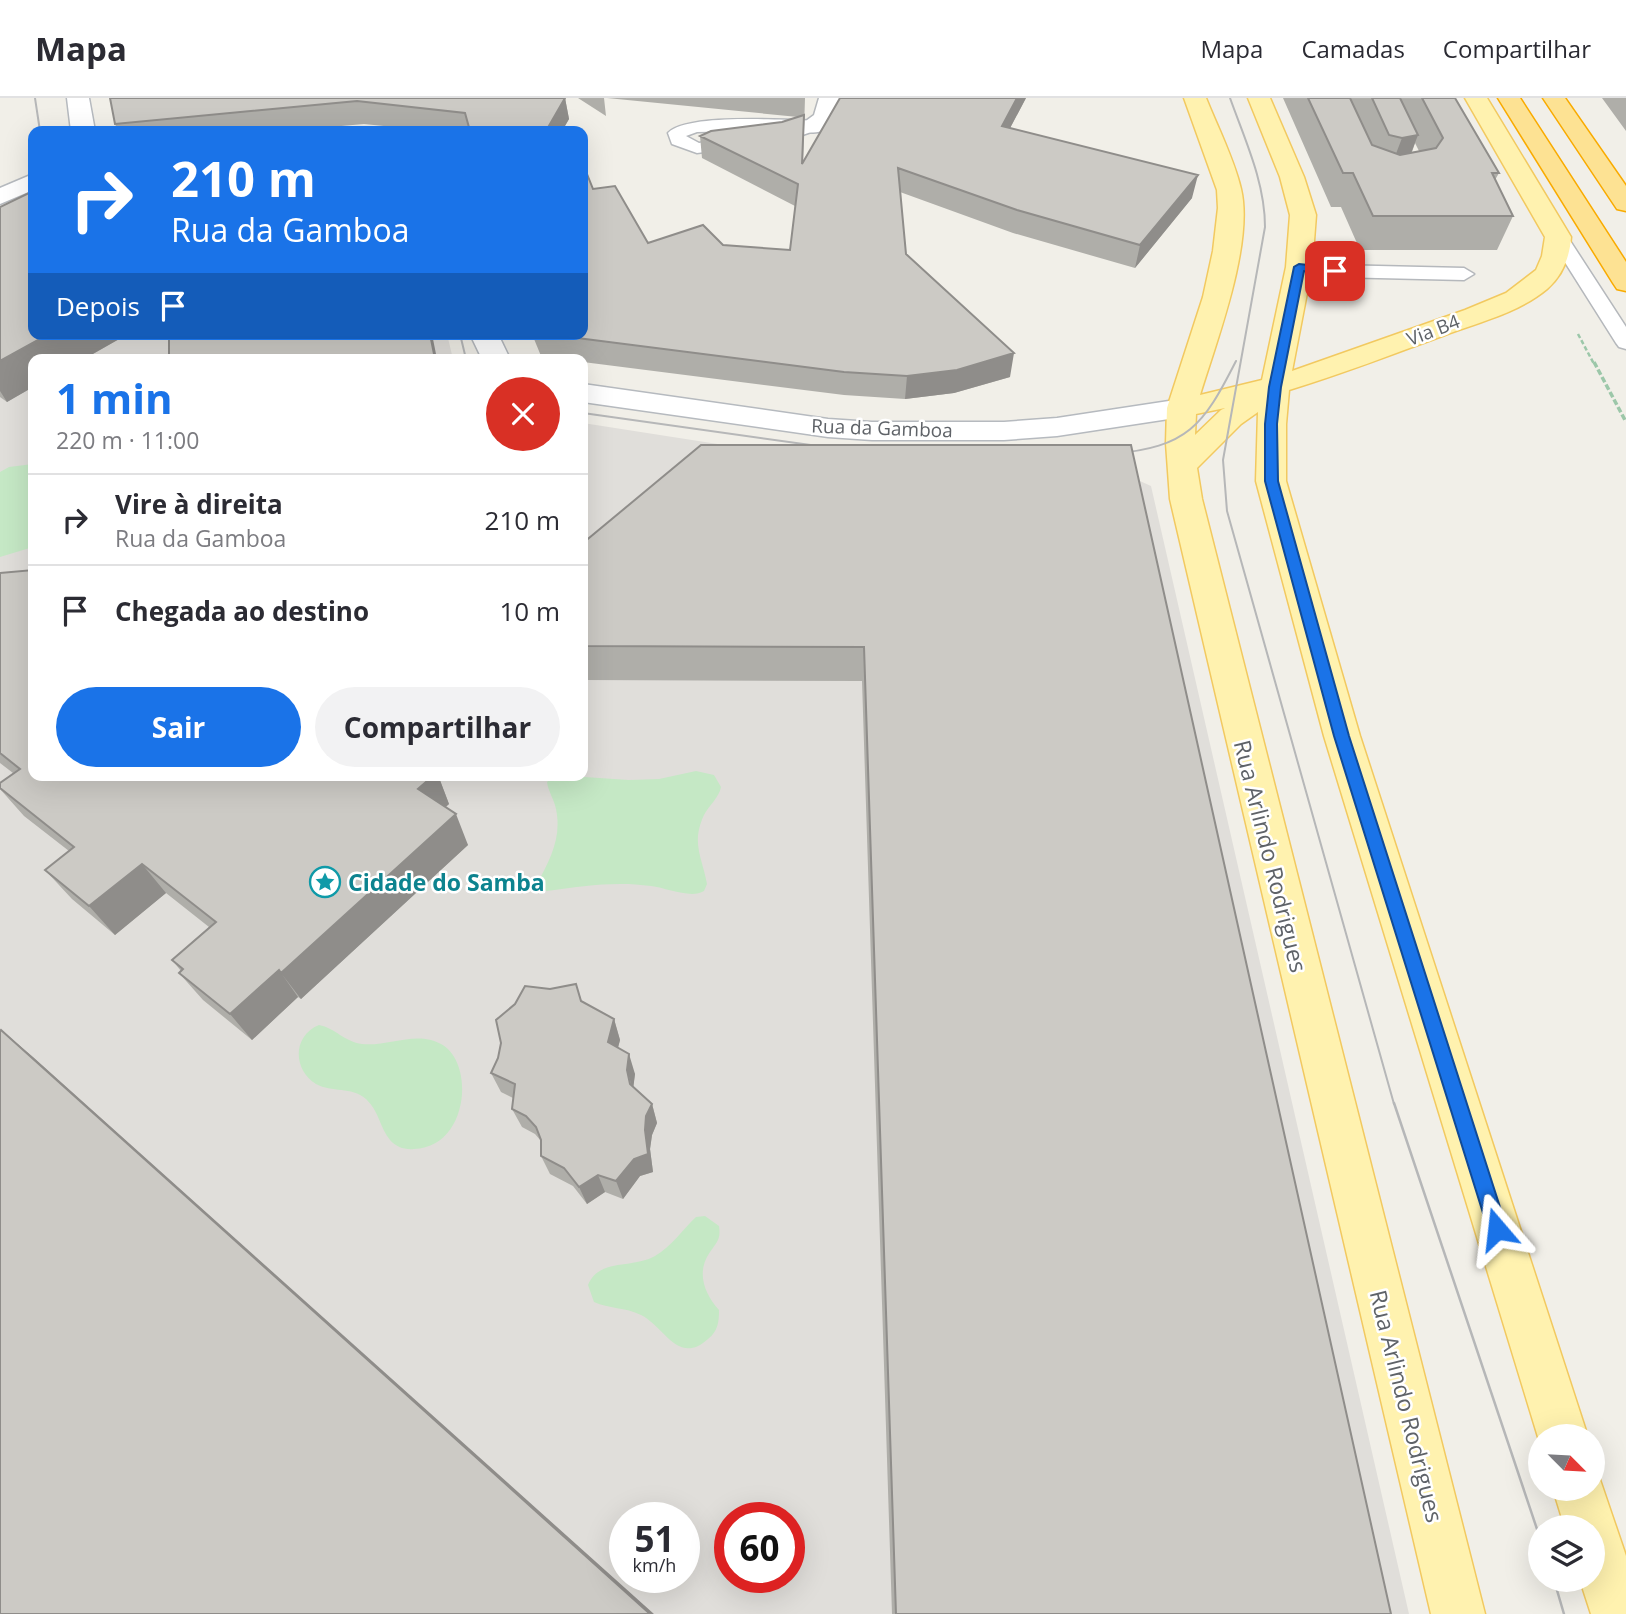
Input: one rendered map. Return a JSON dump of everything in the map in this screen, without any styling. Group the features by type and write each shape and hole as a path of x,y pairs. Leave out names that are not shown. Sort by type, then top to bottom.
{"highway":[{"path":"1509,98 1622,277"},
{"path":"1554,98 1626,204"}],"main road":[{"name":"Rua Arlindo Rodrigues","path":"1195,98 1229,190 1231,206 1226,243 1207,327 1182,408 1182,466 1186,499 1458,1614"},
{"path":"1259,98 1300,199 1303,237 1275,387 1271,424 1271,481 1342,736 1559,1424"},
{"path":"1476,98 1558,237"},
{"name":"Via B4","path":"1275,387 1322,373 1469,317 1530,289 1544,277 1552,264 1558,237"},
{"path":"1182,408 1275,387"},
{"path":"1182,466 1231,417 1275,387"},
{"path":"1605,1572 1618,1614"}],"street":[{"path":"78,98 82,126"},
{"path":"811,126 825,119 830,98"},
{"path":"0,197 28,183"},
{"path":"0,208 28,194"},
{"name":"Rua da Gamboa","path":"588,394 828,428 884,431 1058,427 1182,408"}],"lane":[{"path":"811,126 782,137 697,148 678,140 677,133 695,127 811,126"},
{"path":"1558,237 1622,277"},
{"path":"1558,237 1626,344"},
{"path":"1299,267 1335,271 1464,274"}],"path":[{"path":"1573,324 1626,422"}],"shaded area":[{"path":"0,236 28,319 28,340 448,340 452,354 28,354 28,781 588,781 588,424 801,457 1131,477 1151,486 1409,1614 0,1614"}],"green space":[{"path":"28,465 28,549 0,557 0,472 9,467"},
{"path":"696,771 714,775 721,787 704,815 698,834 707,884 704,891 692,894 625,884 547,891 537,888 550,857 557,829 556,809 547,782 588,781 588,777 659,779"},
{"path":"319,1025 350,1041 362,1044 422,1039 441,1044 452,1054 459,1068 462,1085 456,1120 446,1135 432,1145 414,1149 401,1148 390,1140 366,1099 354,1092 322,1087 308,1078 300,1062 300,1045 310,1030"},
{"path":"705,1216 719,1226 718,1240 703,1267 706,1289 719,1310 717,1326 708,1339 697,1346 680,1346 641,1315 594,1302 588,1285 600,1271 655,1256 672,1243 696,1217"}],"building":[{"path":"110,98 565,98 549,126 469,126 465,113 357,101 115,124"},
{"path":"840,98 1017,98 1002,126 1198,175 1140,245 1017,210 898,168 906,254 1014,353 957,370 907,376 844,372 588,339 588,176 593,189 615,186 648,243 703,225 723,245 790,250 798,184 700,136 711,131 782,122 804,115 802,164"},
{"path":"1308,98 1350,98 1372,145 1400,155 1436,148 1443,138 1422,98 1455,98 1499,173 1492,173 1513,216 1373,216 1353,173 1343,173"},
{"path":"1372,98 1400,98 1418,135 1402,138 1389,135"},
{"path":"28,193 28,340 38,340 0,361 0,207"},
{"path":"169,340 431,340 434,354 169,354"},
{"path":"701,445 1131,445 1391,1614 896,1614 864,647 588,646 588,539"},
{"path":"28,570 28,781 427,781 418,789 456,814 281,973 279,970 230,1014 179,973 183,969 172,960 216,922 142,864 89,906 45,870 74,847 0,788 0,783 20,769 0,753 0,573"},
{"path":"576,984 581,1001 614,1019 608,1042 629,1054 627,1070 630,1084 652,1104 646,1116 648,1154 634,1159 616,1181 598,1175 579,1187 564,1168 541,1156 541,1140 536,1127 526,1116 512,1109 515,1084 491,1073 501,1043 496,1020 515,1004 525,986 550,989"},
{"path":"0,1031 609,1577 609,1593 627,1593 650,1614 0,1614"}],"tram line":[{"path":"35,98 39,126"},
{"path":"1230,98 1258,177 1265,227 1223,460 1227,511 1394,1104"},
{"path":"461,340 465,354"},
{"path":"1112,454 1159,446 1190,429 1213,402 1236,361"},
{"path":"588,414 825,447"},
{"path":"1394,1103 1532,1515"},
{"path":"1558,1592 1564,1614"}],"place":[{"name":"Cidade do Samba","path":"325,882"}],"route":[{"path":"1335,271 1299,267 1275,387 1271,424 1271,481 1342,736 1497,1229"}]}
